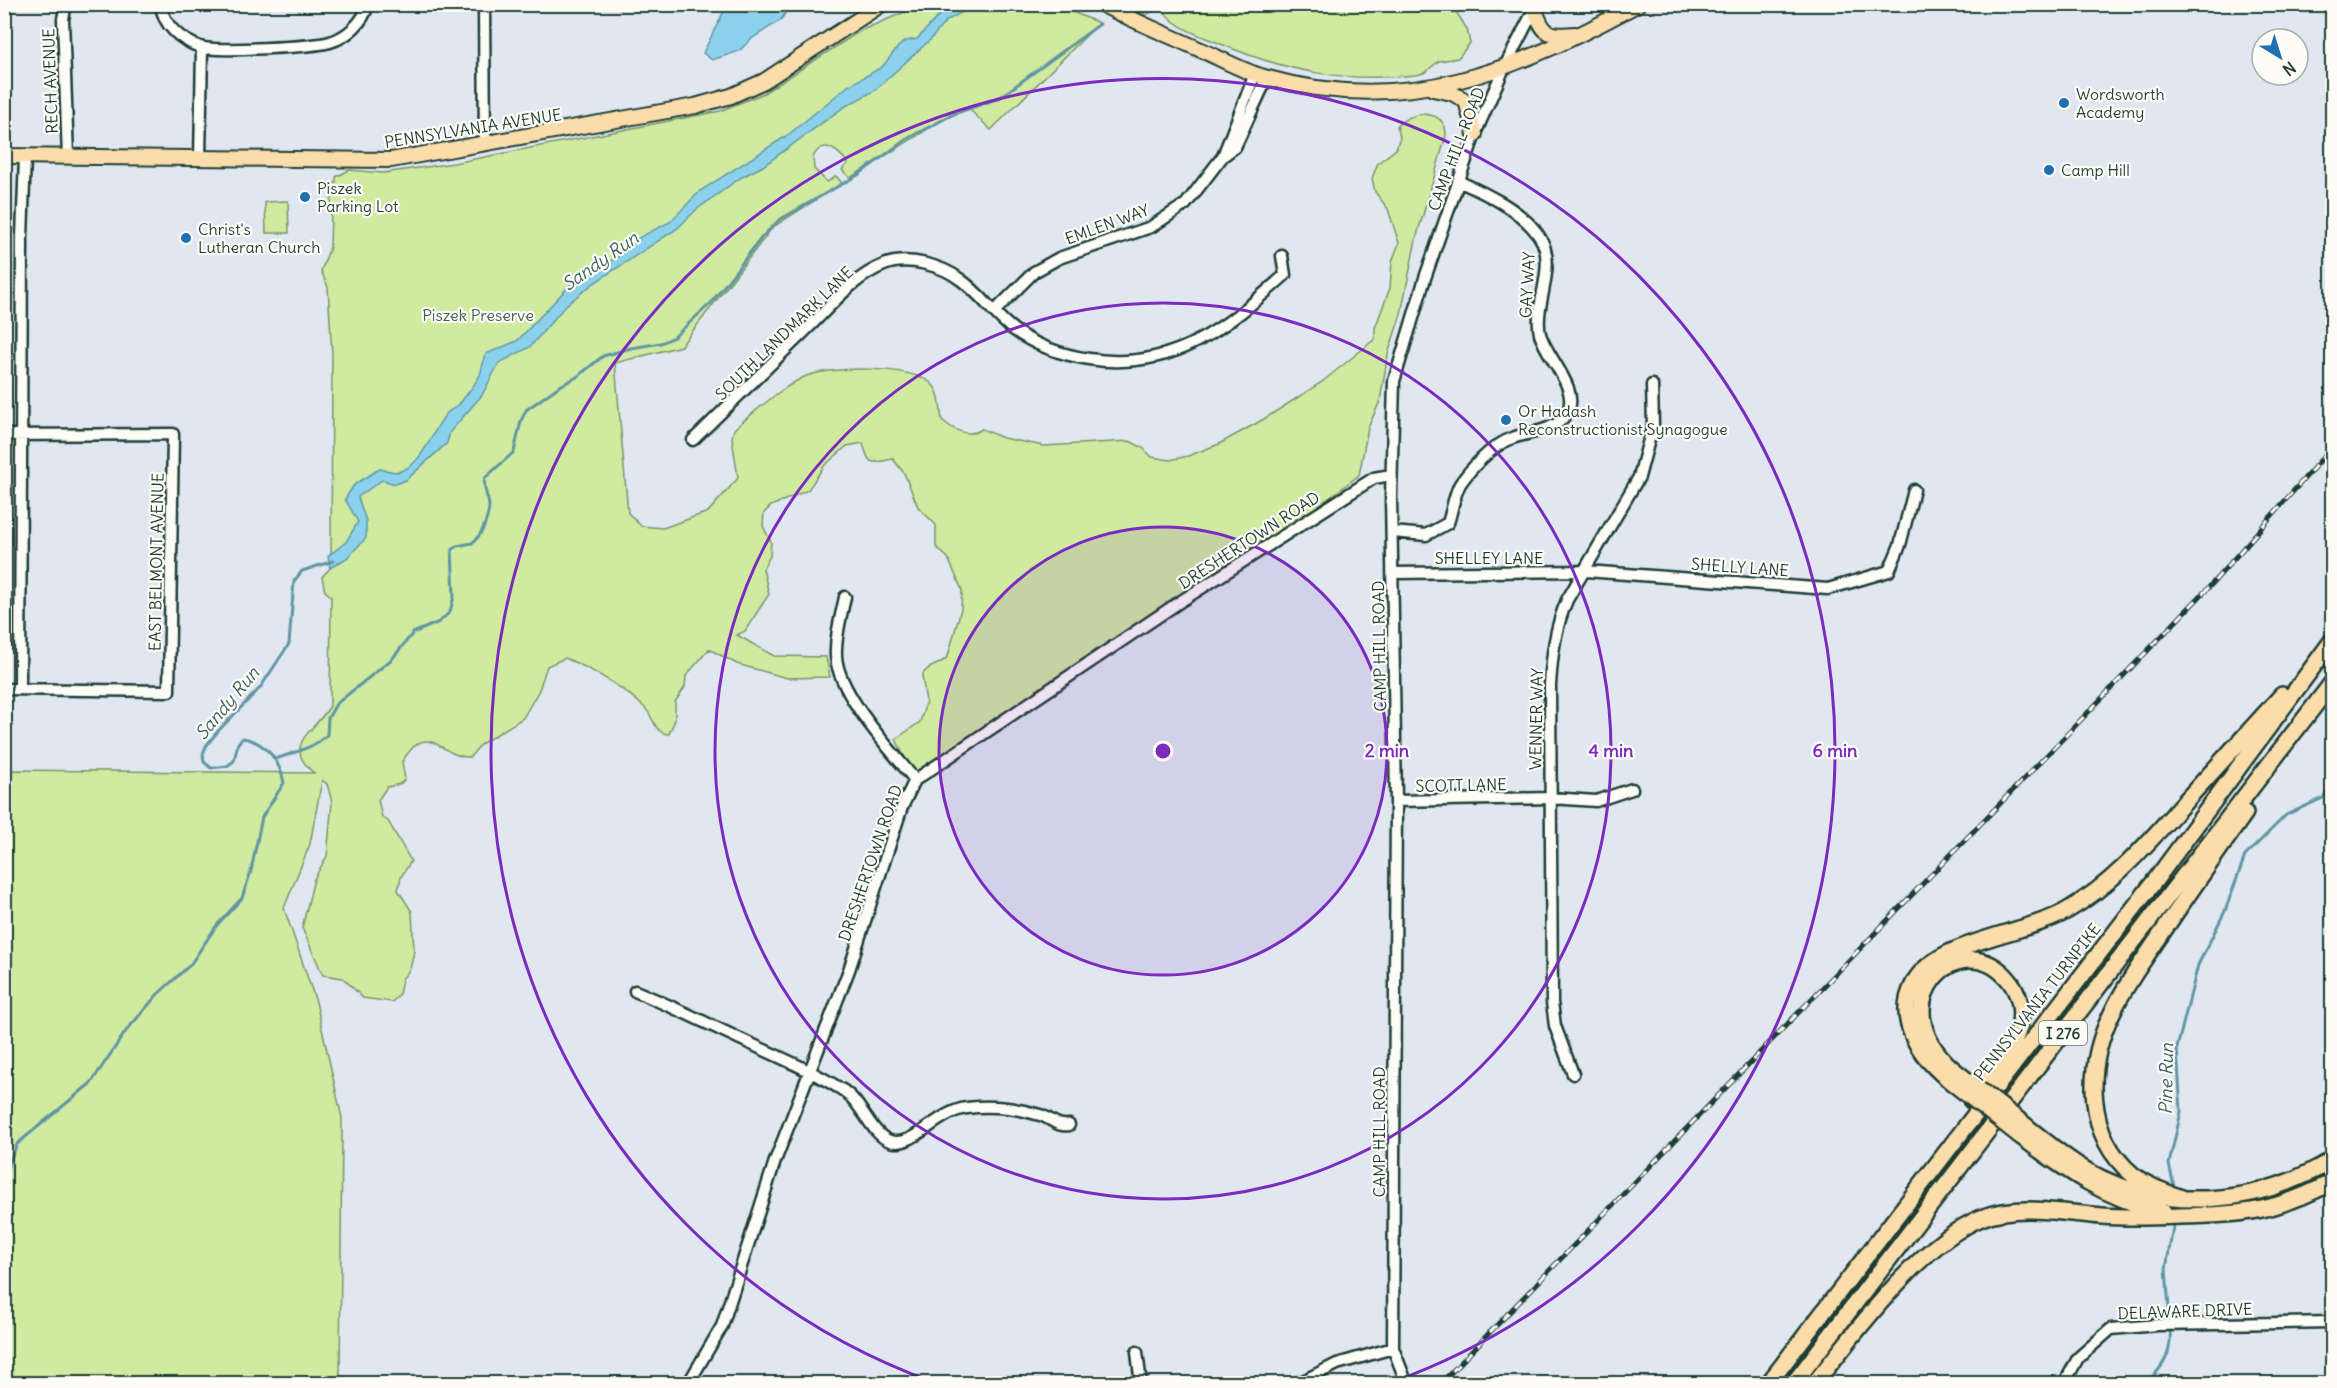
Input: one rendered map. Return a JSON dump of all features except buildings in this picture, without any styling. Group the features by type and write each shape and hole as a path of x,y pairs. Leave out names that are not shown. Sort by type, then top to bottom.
{"highway":[{"path":"2165,1215 2121,1200 2095,1188 1956,1079 1928,1062 1912,1035 1908,1002 1914,981 1922,971 1953,951 2053,918 2108,882 2136,856 2332,640"},
{"name":"PENNSYLVANIA TURNPIKE","path":"1768,1383 1930,1169 2157,878 2332,640"},
{"path":"2165,1195 2133,1174 2116,1156 2102,1133 2093,1097 2101,1042 2111,1015 2135,972 2332,683"},
{"name":"I 276","path":"1793,1383 2332,683"},
{"path":"1930,1169 1942,1141 2018,1030 2021,1006 2018,994 2006,976 1983,962 1961,962 1943,969 1928,985 1920,1007 1924,1032 1932,1047 1956,1079"},
{"path":"2022,1131 2088,1172 2132,1190 2182,1198 2215,1199 2273,1188 2332,1160"},
{"path":"1814,1383 1877,1308 1917,1265 1949,1238 1980,1219 2000,1213 2026,1210 2132,1218 2165,1215 2237,1215 2273,1208 2307,1196 2332,1182"}],"main road":[{"name":"PENNSYLVANIA AVENUE","path":"4,156 361,161 424,156 695,106 731,96 764,81 861,11 882,4"},
{"path":"1101,4 1142,25 1261,76 1342,90 1388,91 1428,88 1504,68 1541,55 1638,4"},
{"path":"1536,6 1539,24 1548,33 1560,36 1586,33"},
{"path":"1428,88 1452,93 1466,101 1475,134"}],"street":[{"name":"RECH AVENUE","path":"66,4 63,19 68,157"},
{"path":"161,4 165,20 171,28 202,48 330,42 355,27 365,14 368,4"},
{"path":"484,4 485,145"},
{"name":"CAMP HILL ROAD","path":"1407,1383 1393,1347 1396,801 1391,475 1394,381 1397,366 1475,134 1504,68 1536,6"},
{"path":"200,159 202,48"},
{"name":"EMLEN WAY","path":"994,312 1034,272 1059,258 1151,227 1186,204 1223,156 1261,76"},
{"path":"4,689 20,689 20,435 25,157"},
{"name":"GAY WAY","path":"1392,532 1426,535 1448,523 1459,486 1483,459 1510,439 1548,429 1568,412 1570,400 1568,387 1546,350 1540,333 1540,309 1544,297 1543,242 1532,227 1502,202 1458,181"},
{"name":"SOUTH LANDMARK LANE","path":"693,440 847,290 884,265 903,261 942,270 961,279 1014,330 1041,346 1072,356 1110,362 1152,359 1191,346 1237,318 1285,275 1282,256"},
{"name":"WENNER WAY","path":"1573,1074 1555,1026 1552,1002 1552,654 1560,616 1640,477 1653,425 1652,385"},
{"name":"EAST BELMONT AVENUE","path":"20,435 172,434 169,691 20,689"},
{"path":"4,435 20,435"},
{"path":"1374,477 1392,450"},
{"name":"DRESHERTOWN ROAD","path":"688,1383 722,1326 776,1161 849,970 902,807 915,780 1178,603 1374,477 1391,475"},
{"name":"SHELLY LANE","path":"1586,571 1828,589 1889,571 1900,545 1914,490"},
{"name":"SHELLEY LANE","path":"1393,573 1586,571"},
{"path":"845,597 836,646 841,676 876,733 915,780"},
{"name":"SCOTT LANE","path":"1396,801 1551,798 1596,801 1632,789"},
{"path":"634,991 690,1014 810,1070 853,1096 880,1136 889,1141 907,1140 939,1117 969,1108 1024,1110 1044,1116 1061,1126 1069,1125"},
{"name":"DELAWARE DRIVE","path":"2064,1383 2078,1358 2111,1329 2181,1324 2332,1322"},
{"path":"1297,1383 1337,1364 1393,1347"},
{"path":"1137,1352 1141,1383"}],"green space":[{"name":"Piszek Preserve","path":"921,5 1056,5 1099,23 991,130 969,109 950,115 850,178 842,170 848,163 840,154 826,147 817,151 813,157 814,169 827,182 836,176 842,183 773,227 681,346 615,363 628,513 641,526 663,528 708,512 738,478 732,438 734,429 793,383 813,374 830,371 889,370 923,378 933,385 938,393 942,420 956,430 966,433 982,429 1003,438 1044,446 1130,441 1143,448 1152,457 1170,460 1219,444 1322,382 1375,339 1375,328 1390,288 1392,262 1399,243 1388,209 1375,192 1372,178 1378,163 1396,149 1400,137 1397,126 1411,117 1427,114 1441,120 1446,136 1416,239 1401,314 1388,354 1380,401 1368,428 1359,475 1310,513 918,772 909,767 896,739 920,722 926,702 922,676 927,669 945,660 948,656 961,609 962,590 948,558 936,547 936,525 918,507 904,473 893,459 872,462 867,456 863,443 847,446 824,466 808,490 771,506 764,513 763,526 771,542 770,556 763,569 769,594 745,631 737,635 774,656 826,657 830,677 787,678 737,664 709,649 686,676 685,687 675,702 675,720 669,734 660,731 645,708 627,693 597,673 565,658 547,666 539,690 523,718 481,744 470,757 460,756 428,741 411,749 402,762 405,779 400,784 387,787 378,800 382,817 388,821 411,861 401,877 398,890 412,912 414,952 410,969 402,979 399,995 392,1002 363,998 343,978 323,975 302,928 314,879 327,856 332,802 327,784 322,780 310,844 284,908 316,1002 342,1118 340,1383 5,1383 5,770 314,773 304,763 300,754 300,746 330,706 331,596 325,591 322,577 331,567 332,355 328,287 321,271 330,247 332,183 336,183 336,177 349,170 383,173 454,163 720,111 764,93 860,31"},
{"path":"1122,5 1160,5 1147,15"},
{"path":"1160,5 1452,5 1467,29 1470,43 1458,58 1439,61 1424,73 1416,75 1338,76 1290,67 1241,52 1177,24"},
{"path":"288,201 289,233 266,233 265,202"}],"water":[{"path":"733,4 787,4 789,7 781,20 751,39 739,51 712,60 703,53 725,9"},
{"path":"957,5 975,5 946,21 930,40 874,91 844,107 763,166 740,178 696,210 678,228 594,283 566,305 530,347 499,363 482,395 450,432 447,443 406,480 396,484 382,480 358,497 366,521 366,538 347,558 330,568 328,556 346,542 358,522 345,499 354,485 379,469 398,472 416,461 441,420 460,404 476,382 486,354 517,341 570,285 619,256 640,237 670,222 700,191 788,135 848,86 882,67 905,41 917,39 946,8"}],"waterway":[{"path":"1128,10 1138,4"},
{"path":"276,759 309,747 327,735 328,718 336,704 392,659 413,633 439,622 450,612 454,596 452,550 457,546 472,543 482,532 489,507 484,486 485,478 514,452 526,410 558,387 577,377 603,356 661,343 674,337 711,303 762,237 779,220 858,175 908,138 954,114 999,98 1100,24"},
{"name":"Sandy Run","path":"4,1176 17,1144 91,1083 126,1031 158,994 190,965 217,925 242,898 251,871 262,817 284,783 282,775 271,754 251,740 243,738 238,743 234,761 227,766 211,768 204,762 203,754 206,746 218,731 260,688 289,644 294,581 302,571 333,561"},
{"name":"Pine Run","path":"2175,1191 2169,1164 2181,1112 2177,1048 2198,965 2225,911 2245,856 2286,815 2323,798 2332,784"},
{"name":"Pine Run","path":"2170,1322 2166,1269 2174,1221"},
{"name":"Pine Run","path":"2146,1384 2166,1359 2170,1345 2170,1328"}],"railway":[{"path":"1440,1384 2211,585 2332,447"}],"place":[{"name":"Wordsworth Academy","path":"2064,103"},
{"name":"Camp Hill","path":"2049,170"},
{"name":"Piszek Parking Lot","path":"305,197"},
{"name":"Christ's Lutheran Church","path":"186,238"},
{"name":"Or Hadash Reconstructionist Synagogue","path":"1506,420"}]}
